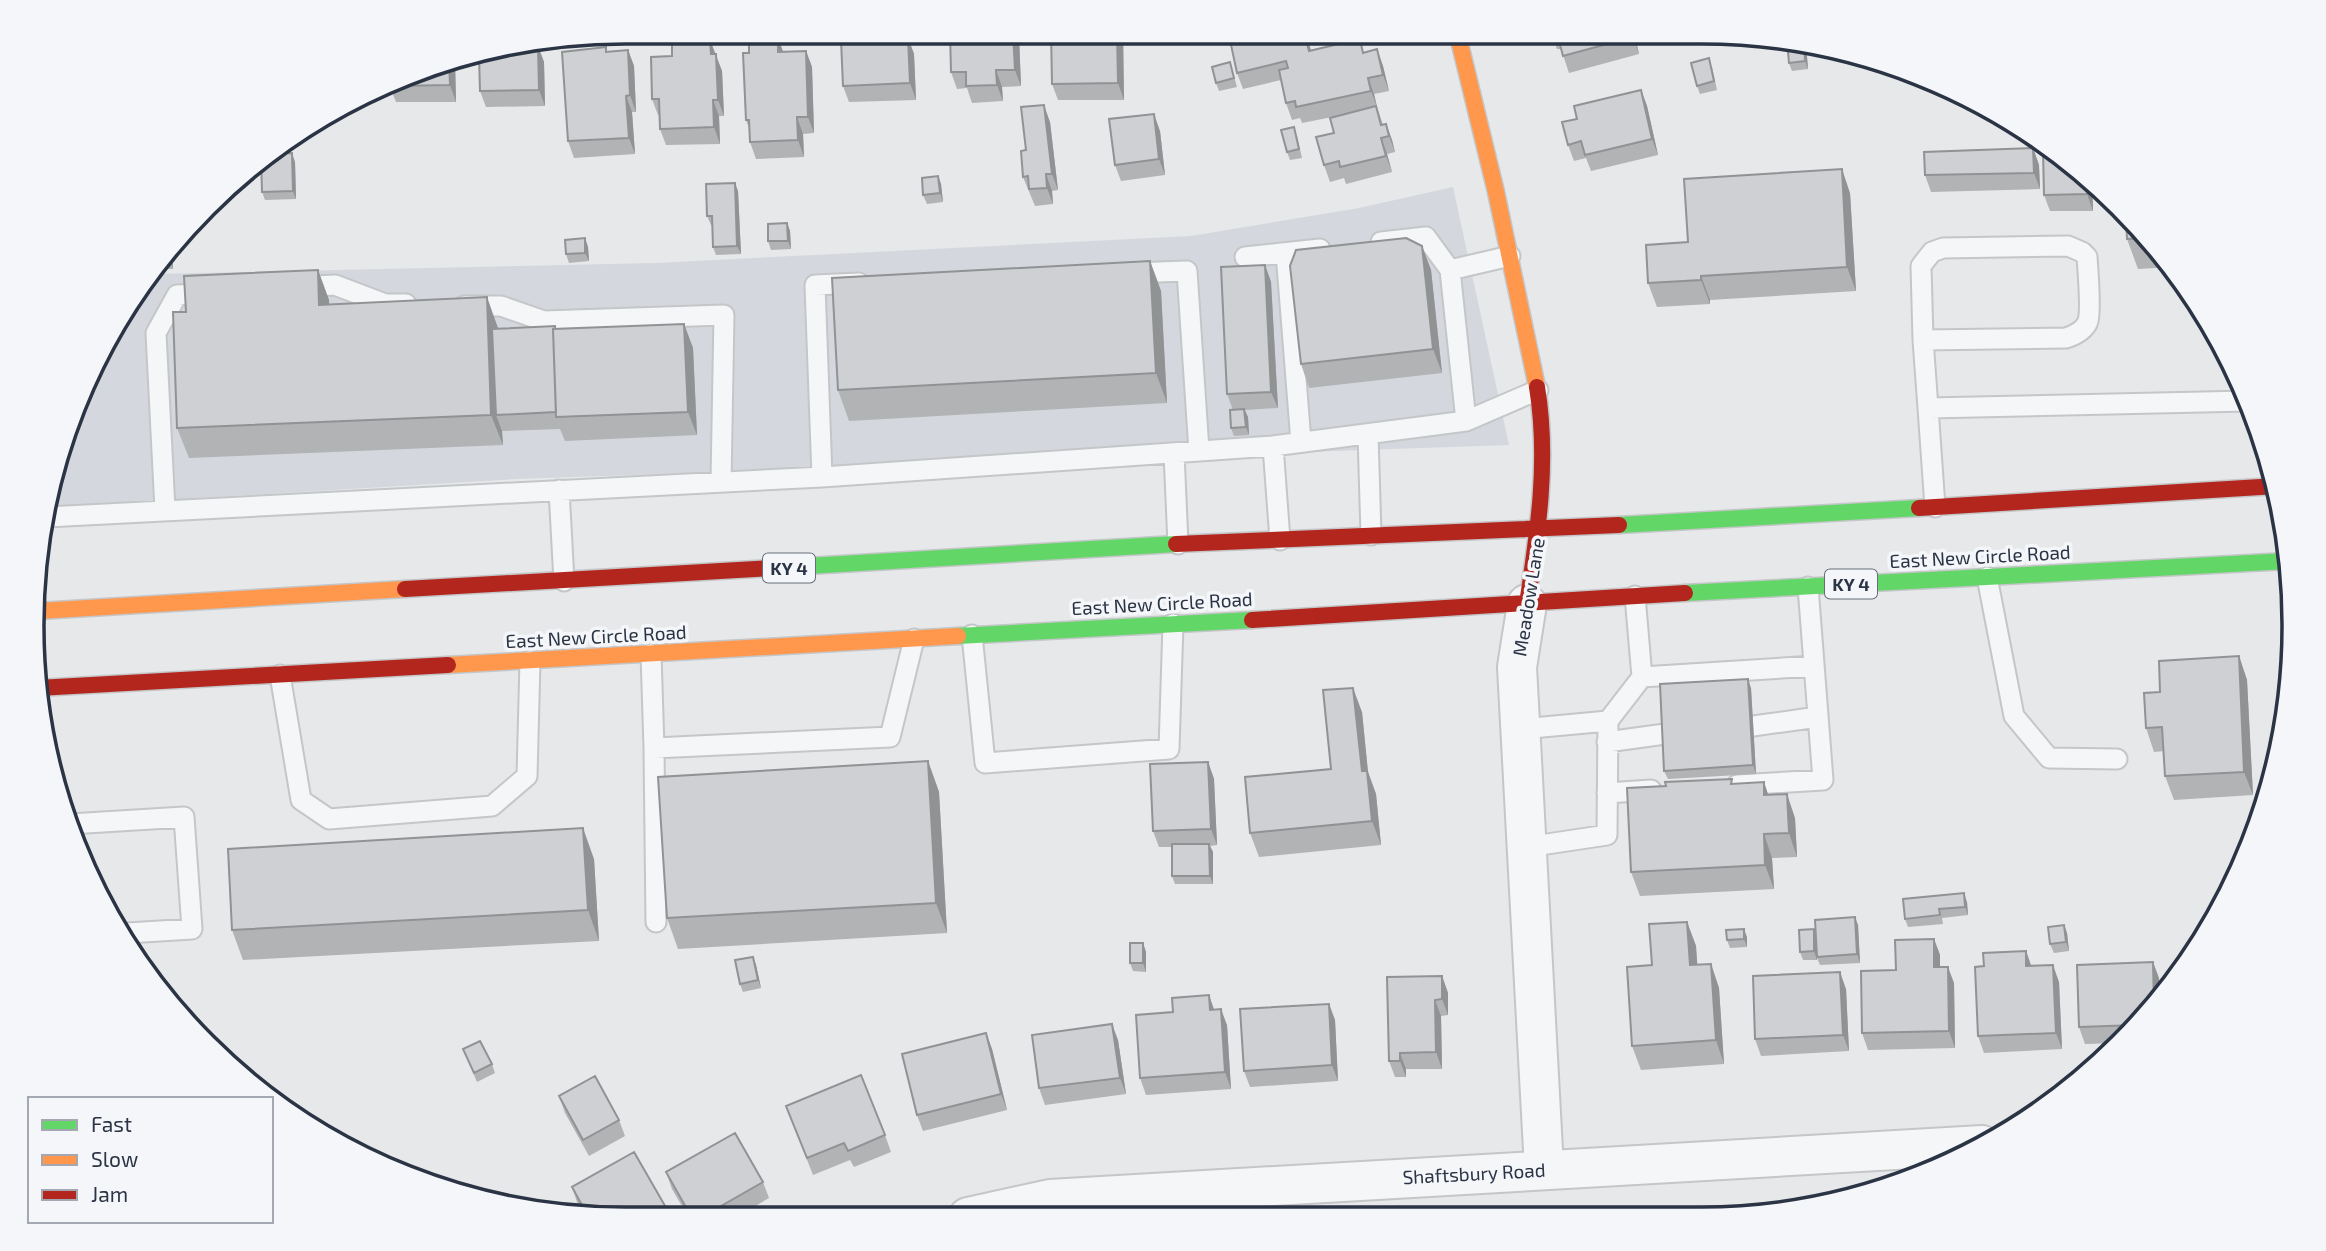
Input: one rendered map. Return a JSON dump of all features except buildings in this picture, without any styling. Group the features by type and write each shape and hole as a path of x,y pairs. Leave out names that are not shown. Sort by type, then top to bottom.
{"main road":[{"name":"Meadow Lane","path":"1460,44 1510,256 1538,390 1544,460 1539,528 1527,604"},
{"name":"KY 4","path":"44,611 1178,544 1539,528 2265,487"},
{"name":"East New Circle Road","path":"48,687 2278,562"}],"street":[{"name":"Meadow Lane","path":"1527,604 1517,667 1544,1169"},
{"name":"Shaftsbury Road","path":"1014,1207 1050,1199 1959,1146"}],"lane":[{"path":"1363,244 1426,237 1450,270 1466,421"},
{"path":"1923,340 2073,336 2081,331 2088,321 2087,257 2068,246 1943,248 1932,252 1921,266 1923,340 1935,507"},
{"path":"1245,257 1337,247"},
{"path":"1286,253 1301,442"},
{"path":"1450,270 1510,256"},
{"path":"1118,273 1186,271 1199,451"},
{"path":"822,477 815,285 884,282"},
{"path":"282,288 335,285 385,304 424,305"},
{"path":"165,510 156,333 177,295 230,292"},
{"path":"449,305 501,306 544,321 724,315 721,482"},
{"path":"54,517 822,477 1273,446 1466,421 1538,390"},
{"path":"1928,408 2237,401"},
{"path":"1368,434 1371,535"},
{"path":"1273,446 1280,540"},
{"path":"1174,453 1178,544"},
{"path":"559,490 564,581"},
{"path":"1987,577 2014,716 2049,758 2117,759"},
{"path":"1719,776 1721,786 1823,780 1808,587"},
{"path":"1527,847 1607,835 1608,722 1642,677 1635,596"},
{"path":"972,635 985,763 1169,749 1173,624"},
{"path":"654,748 890,737 914,639"},
{"path":"652,654 656,922"},
{"path":"280,675 301,800 329,819 492,806 527,776 530,661"},
{"path":"1642,677 1712,681 1814,666"},
{"path":"1754,726 1818,717"},
{"path":"1521,729 1608,722"},
{"path":"1607,742 1665,734"},
{"path":"1607,793 1670,789"},
{"path":"79,823 184,817 192,929 132,933"}],"shaded area":[{"path":"1453,187 1509,445 517,479 56,507 88,403 122,335 162,274 655,263 1191,236 1359,208"}],"traffic: fast":[{"path":"1619,525 1919,508"},
{"path":"774,568 1176,544"},
{"path":"1685,593 2278,562"},
{"path":"958,636 1252,620"}],"traffic: slow":[{"path":"1460,44 1496,192 1537,387"},
{"path":"44,611 405,589"},
{"path":"448,665 958,636"}],"traffic: jam":[{"path":"1527,604 1541,496 1542,442 1537,387"},
{"path":"1919,508 2265,487"},
{"path":"1176,544 1619,525"},
{"path":"405,589 774,568"},
{"path":"1252,620 1685,593"},
{"path":"48,687 448,665"}]}
